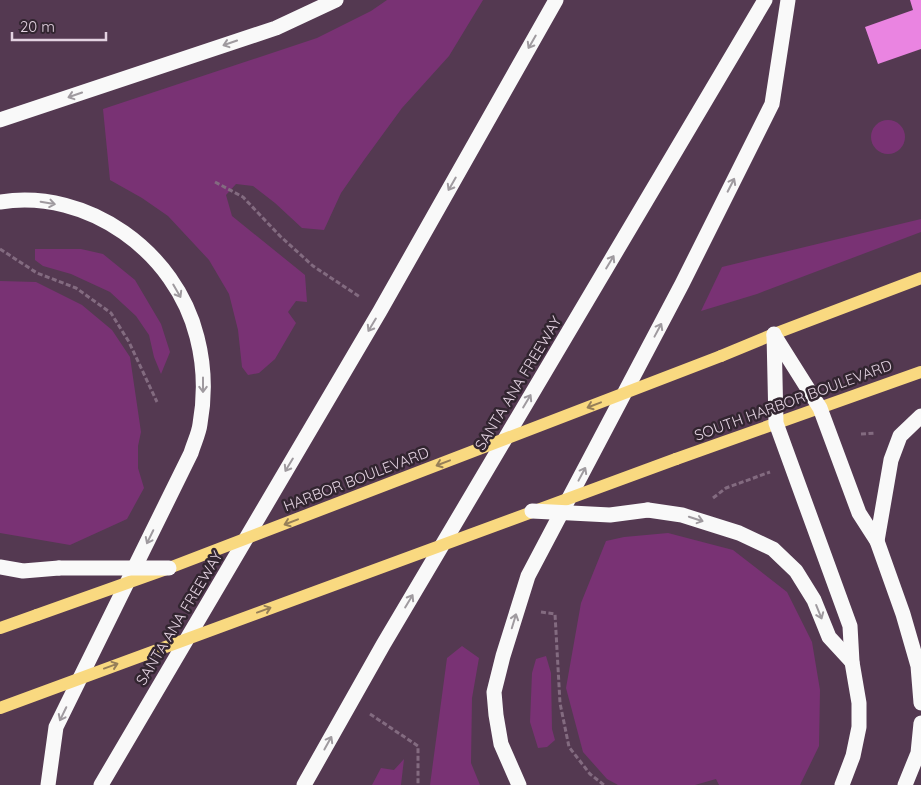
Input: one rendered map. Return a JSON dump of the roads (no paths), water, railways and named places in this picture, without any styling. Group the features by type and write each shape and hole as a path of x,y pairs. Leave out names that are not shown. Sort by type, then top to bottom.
{"highway":[{"path":"0,120 276,28 336,0"},
{"name":"SANTA ANA FREEWAY","path":"101,785 380,311 556,0"},
{"name":"SANTA ANA FREEWAY","path":"304,785 398,620 765,0"},
{"path":"519,785 501,744 494,692 528,576 682,284 772,104 788,0"},
{"path":"0,202 16,200 48,202 91,213 125,232 156,259 178,291 197,337 203,370 200,425 191,453 56,727 48,785"},
{"path":"774,334 820,408 859,514 877,542 903,614 918,666 921,703"},
{"path":"774,334 776,423 850,626 859,727 853,756 842,785"},
{"path":"877,542 891,460 900,436 921,416"},
{"path":"532,511 610,514 648,510 682,514 739,533 773,549 796,572 814,600 829,637 852,662"},
{"path":"0,567 23,571 59,568 169,568"},
{"path":"905,785 918,753 921,724"}],"main road":[{"path":"774,334 921,278"},
{"name":"HARBOR BOULEVARD","path":"0,628 169,568 774,334"},
{"name":"SOUTH HARBOR BOULEVARD","path":"532,511 921,372"},
{"path":"0,708 532,511"}]}
